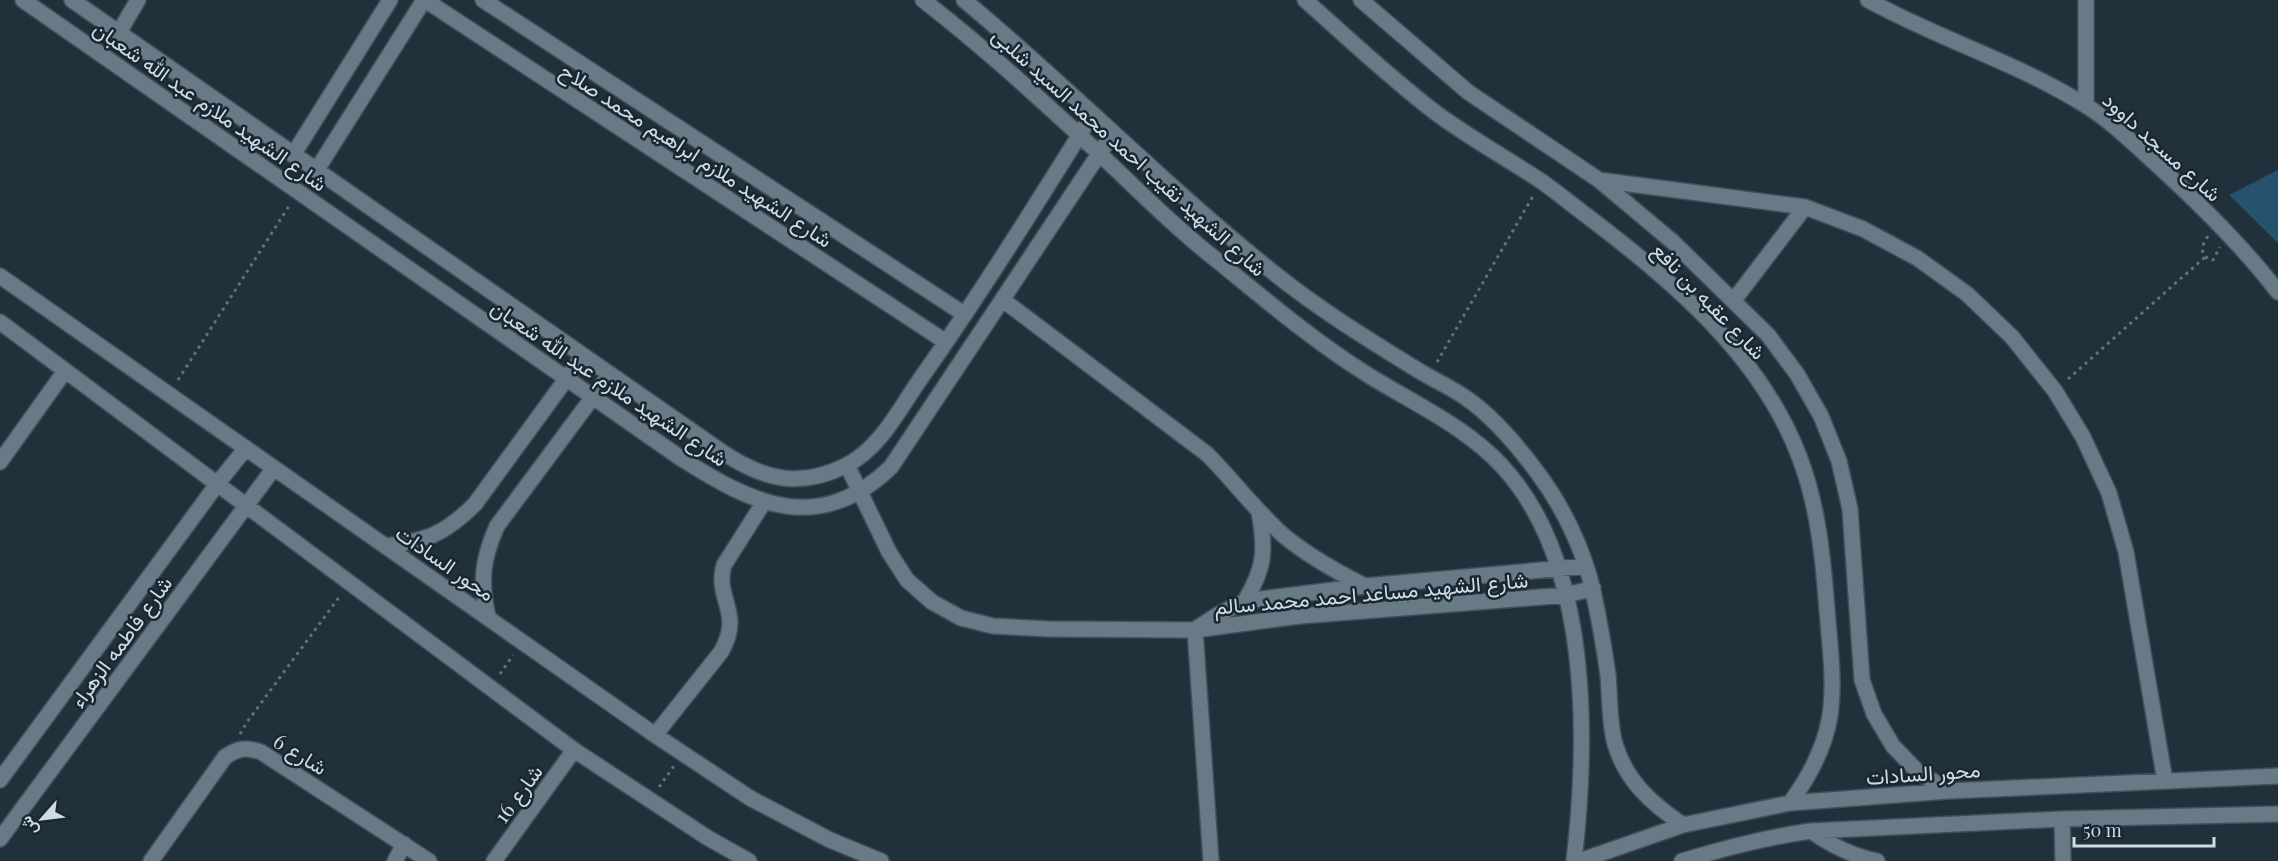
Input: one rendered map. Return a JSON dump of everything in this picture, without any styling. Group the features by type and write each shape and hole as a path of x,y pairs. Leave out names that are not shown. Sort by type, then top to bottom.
{"street":[{"name":"شارع الشهيد ملازم عبد الله شعبان","path":"23,0 593,398 719,483 764,502 796,508 829,504 860,492 876,481 897,460 1113,133"},
{"name":"شارع الشهيد ملازم عبد الله شعبان","path":"72,0 745,467 762,475 784,479 827,474 847,465 865,453 881,435 946,342 1092,115"},
{"path":"118,34 138,0"},
{"path":"293,155 390,0"},
{"path":"316,171 425,0"},
{"name":"شارع الشهيد ملازم ابراهيم محمد صلاح","path":"425,0 946,342"},
{"name":"شارع الشهيد ملازم ابراهيم محمد صلاح","path":"483,0 964,314"},
{"name":"شارع الشهيد نقيب احمد محمد السيد شلبى","path":"923,0 965,32 1196,244 1366,374 1461,431 1503,466 1534,511 1559,568 1567,596 1578,673 1581,729 1581,774 1574,861"},
{"name":"شارع الشهيد نقيب احمد محمد السيد شلبى","path":"964,0 1275,274 1342,323 1466,397 1524,454 1566,518 1593,588 1607,672 1615,741 1621,759 1640,792 1658,809 1683,825"},
{"name":"شارع عقبه بن نافع","path":"1305,0 1436,113 1541,182 1647,261 1716,329 1755,376 1777,410 1799,455 1814,504 1822,553 1833,693 1830,723 1821,752 1808,779 1790,803"},
{"name":"شارع عقبه بن نافع","path":"1361,0 1468,92 1599,180 1673,242 1768,335 1797,374 1821,416 1839,461 1851,518 1862,680 1874,714 1893,746 1905,759 1918,772 1949,791"},
{"name":"شارع مسجد داوود","path":"1868,0 1900,18 2026,74 2086,106 2127,137 2178,184 2223,228 2278,292"},
{"path":"2086,0 2086,106"},
{"path":"1599,180 1805,207 1863,229 1917,258 1967,294 2012,337 2055,391 2083,437 2109,493 2126,552 2165,781"},
{"path":"1734,300 1805,207"},
{"name":"محور السادات","path":"0,276 683,754 750,798 830,840 881,861"},
{"path":"1003,300 1207,454 1235,481 1259,512 1282,534 1335,571 1365,586"},
{"path":"0,322 574,750 649,801 749,861"},
{"path":"387,546 436,535 458,522 475,504 583,356"},
{"path":"0,462 65,371"},
{"path":"488,617 483,594 483,571 487,548 497,526 610,374"},
{"name":"شارع فاطمه الزهراء","path":"0,780 246,448"},
{"path":"847,465 889,552 907,580 932,602 961,618 993,626 1048,629 1195,630 1211,861"},
{"name":"شارع فاطمه الزهراء","path":"0,839 274,468"},
{"path":"655,735 728,640 731,627 730,613 722,585 724,565 764,502"},
{"path":"1245,601 1259,578 1263,556 1263,535 1259,512"},
{"name":"شارع الشهيد مساعد احمد محمد سالم","path":"1195,630 1245,601 1365,586 1586,566"},
{"name":"شارع الشهيد مساعد احمد محمد سالم","path":"1195,630 1300,616 1567,596 1593,588"},
{"name":"شارع 6","path":"236,749 249,748 261,752 429,861"},
{"path":"151,861 225,757 236,749"},
{"name":"شارع 16","path":"494,861 574,750"},
{"name":"محور السادات","path":"1579,861 1683,825 1790,803 1949,791 2278,776"},
{"path":"1682,861 1743,843 1811,831 2062,819 2278,814"},
{"path":"2062,819 2063,861"},
{"path":"1811,831 1831,845 1877,861"},
{"path":"395,861 404,844"}],"path":[{"path":"1429,376 1541,182"},
{"path":"169,394 298,192"},
{"path":"2055,391 2205,257"},
{"path":"236,749 240,733 247,722 351,583"},
{"path":"490,687 523,642"},
{"path":"649,801 683,754"}],"shaded area":[{"path":"2278,170 2278,243 2229,195"}]}
